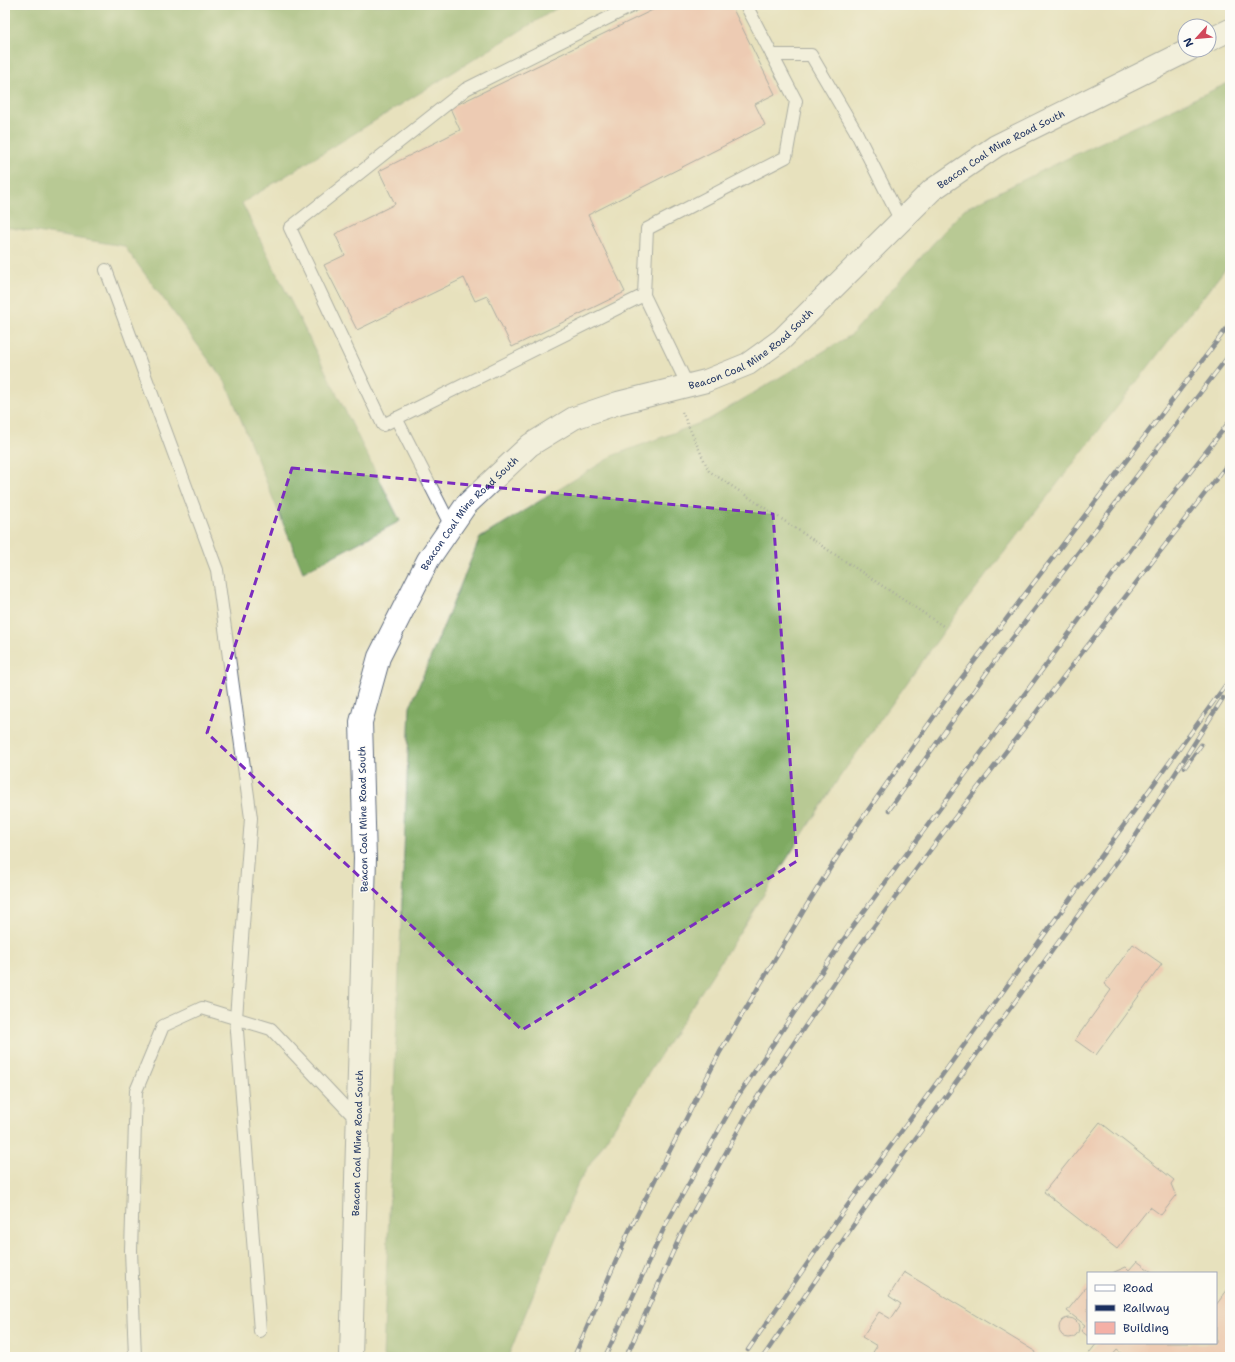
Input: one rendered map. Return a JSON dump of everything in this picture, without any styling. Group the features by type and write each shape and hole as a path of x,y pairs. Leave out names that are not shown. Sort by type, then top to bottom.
{"street":[{"path":"1217,36 1230,30"},
{"name":"Beacon Coal Mine Road South","path":"351,1357 365,858 360,722 379,657 428,560 466,505 530,445 574,418 618,403 706,381 748,364 781,340 932,190 996,146 1177,56"}],"lane":[{"path":"634,5 466,89 290,228 383,425 644,296"},
{"path":"680,388 644,296 647,229 786,157 796,101 746,5"},
{"path":"772,55 811,55 854,130 901,220"},
{"path":"106,270 217,570 251,818 236,1018 260,1331"},
{"path":"396,418 451,526"},
{"path":"135,1357 131,1250 136,1091 163,1026 202,1008 271,1029 358,1121"}],"path":[{"path":"680,388 709,471 943,626"}],"highlighted area":[{"path":"292,468 773,514 797,861 522,1030 207,733"}],"green space":[{"path":"5,5 562,5 242,203 400,521 303,572 226,383 124,246 5,227"},
{"path":"1230,82 1230,263 957,613 839,778 578,1183 508,1357 383,1357 410,707 480,538 614,455 708,420 851,335 964,209 1072,156"}],"building":[{"path":"663,5 731,5 775,94 755,104 765,125 588,215 625,292 512,347 487,296 475,301 464,278 357,330 324,265 345,255 335,234 395,204 379,171 460,130 450,108"},
{"path":"1133,944 1162,964 1096,1055 1075,1040 1111,990 1104,984"},
{"path":"1100,1122 1174,1180 1171,1184 1176,1196 1161,1215 1150,1207 1117,1249 1044,1192"},
{"path":"1137,1261 1152,1272 1114,1272 1126,1267 1129,1270"},
{"path":"904,1272 1036,1352 1033,1357 870,1357 877,1346 862,1337 879,1312 891,1319 901,1304 889,1296"},
{"path":"1087,1286 1087,1335 1081,1331 1085,1325 1067,1311"},
{"path":"1228,1289 1230,1291 1230,1357 1126,1357 1117,1350 1111,1357 1086,1357 1096,1344 1217,1344 1217,1304"},
{"path":"1069,1318 1076,1321 1079,1328 1076,1335 1069,1338 1062,1335 1059,1328 1062,1321"}],"railway":[{"path":"574,1357 629,1231 720,1052 807,905 852,833 954,688 1230,324"},
{"path":"889,810 995,661 1230,354"},
{"path":"605,1357 665,1226 738,1096 843,940 1155,517 1230,421"},
{"path":"626,1357 681,1234 752,1105 860,945 943,833 1230,461"},
{"path":"748,1350 842,1213 1230,679"},
{"path":"763,1357 872,1198 1135,837 1223,698"},
{"path":"1185,767 1201,745"}]}
